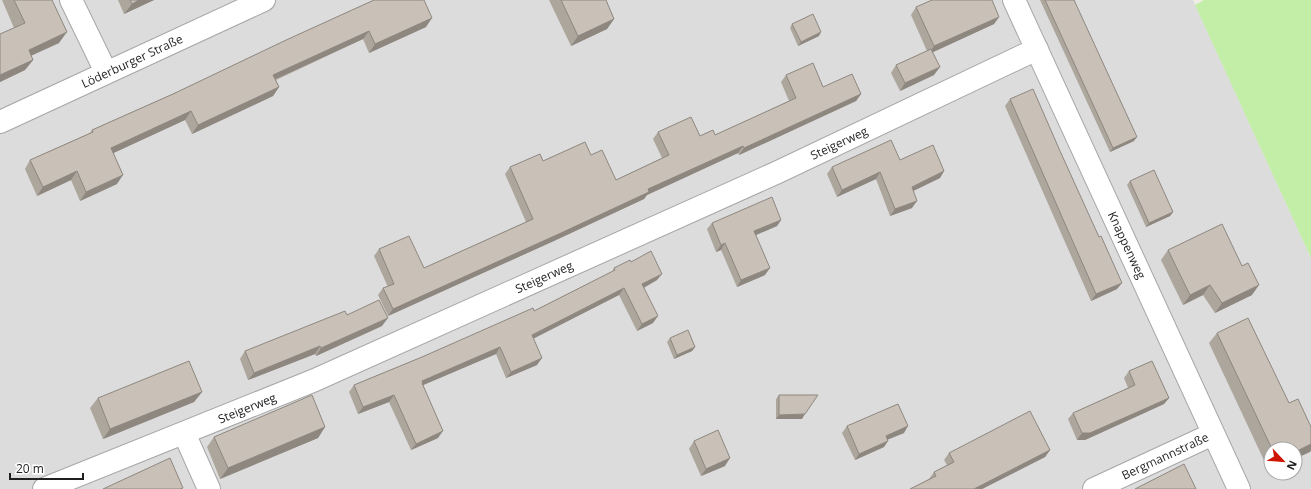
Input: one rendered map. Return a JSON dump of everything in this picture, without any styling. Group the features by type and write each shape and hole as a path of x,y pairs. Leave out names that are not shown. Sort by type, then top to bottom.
{"street":[{"path":"71,0 106,72"},
{"name":"Löderburger Straße","path":"0,122 264,0"},
{"name":"Knappenweg","path":"1014,0 1239,489"},
{"name":"Steigerweg","path":"44,489 315,380 749,185 1037,49"},
{"path":"184,433 209,489"},
{"name":"Bergmannstraße","path":"1094,489 1213,434"}],"shaded area":[{"path":"0,0 1193,0 1311,258 1311,489 0,489"}],"green space":[{"path":"1204,0 1311,0 1311,258 1195,5"}],"building":[{"path":"14,0 52,0 67,32 29,50 33,60 0,75 0,34 25,23"},
{"path":"130,0 139,0 132,4"},
{"path":"374,0 424,0 432,18 375,44 369,31 273,75 279,87 198,125 191,111 111,148 123,175 86,192 77,171 43,187 30,160"},
{"path":"561,0 606,0 614,19 578,36"},
{"path":"932,0 992,0 999,17 934,46 916,7"},
{"path":"1045,0 1074,0 1137,137 1113,148"},
{"path":"813,14 821,32 801,42 792,24"},
{"path":"931,49 940,67 905,83 896,65"},
{"path":"813,63 823,87 852,74 861,94 744,148 743,146 648,189 649,192 393,309 383,288 394,284 379,249 409,236 424,268 533,219 510,167 540,154 543,161 585,142 591,155 602,150 616,180 669,155 658,132 691,117 700,136 713,130 715,135 796,98 786,75"},
{"path":"1033,89 1099,237 1101,236 1122,283 1096,294 1010,99"},
{"path":"891,140 900,160 933,145 944,171 912,187 917,201 895,209 880,172 842,190 832,167"},
{"path":"1154,170 1173,212 1149,223 1130,181"},
{"path":"772,197 781,220 754,231 770,268 741,280 725,243 721,245 712,223"},
{"path":"1222,224 1242,266 1248,263 1259,285 1222,303 1210,285 1190,295 1168,250"},
{"path":"651,251 662,274 642,284 658,316 642,324 624,288 532,335 542,358 511,372 500,347 422,381 443,431 416,444 394,395 363,407 354,385 533,308 534,311 615,270 614,268 630,260 631,262"},
{"path":"379,300 388,318 321,348 320,346 254,373 245,351 345,311 347,315"},
{"path":"1248,318 1289,403 1298,399 1311,427 1311,444 1303,448 1303,441 1268,441 1217,333"},
{"path":"688,330 695,347 677,355 670,338"},
{"path":"189,361 202,392 110,429 98,398"},
{"path":"1152,361 1169,398 1090,433 1082,433 1073,413 1135,385 1129,371"},
{"path":"312,395 325,427 228,468 214,437"},
{"path":"779,395 818,395 805,414 779,415"},
{"path":"898,404 908,426 886,436 888,441 859,454 847,426"},
{"path":"1030,411 1050,450 974,489 910,489 936,476 934,472 954,462 949,453"},
{"path":"718,430 730,458 706,469 694,441"},
{"path":"170,458 183,488 103,489"},
{"path":"1184,464 1196,489 1135,489"}]}
